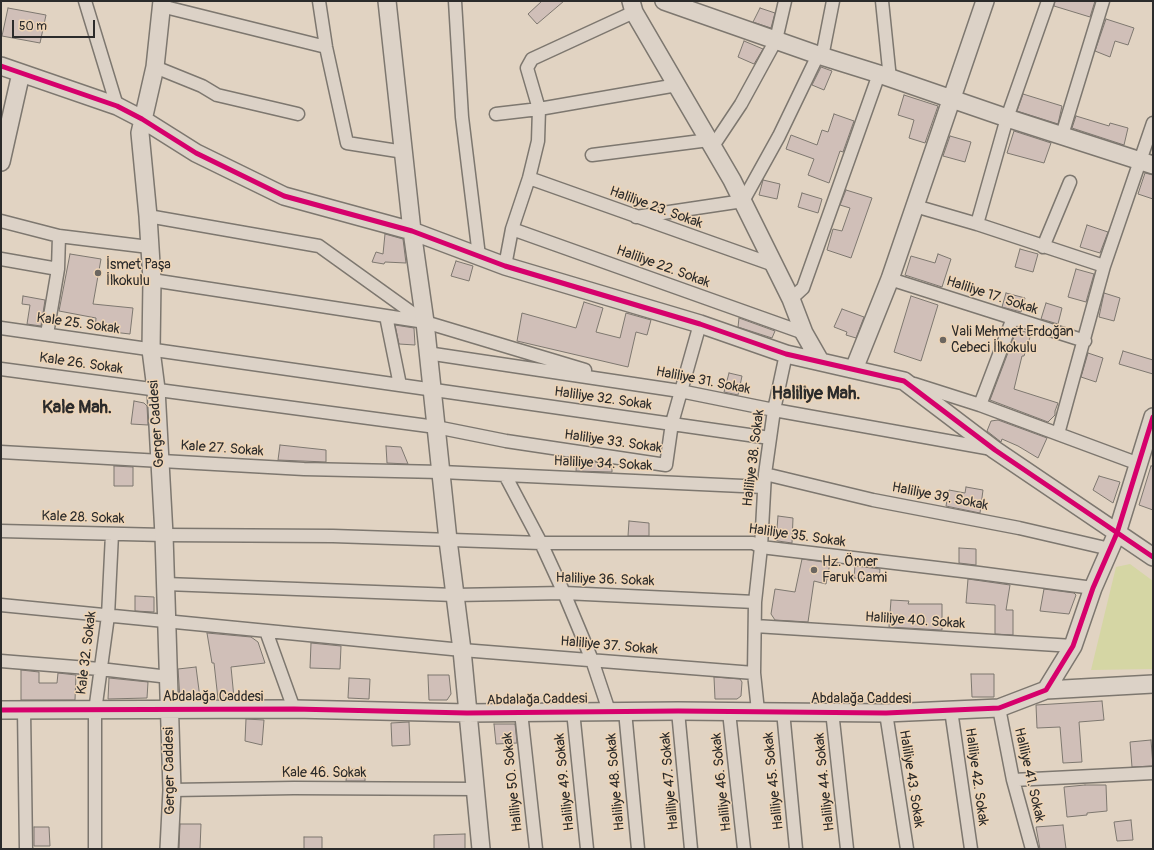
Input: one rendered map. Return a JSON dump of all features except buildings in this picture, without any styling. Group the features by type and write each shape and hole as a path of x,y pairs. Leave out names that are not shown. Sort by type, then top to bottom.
{"street":[{"path":"85,1 117,106"},
{"path":"319,1 326,47 347,143 404,152"},
{"path":"387,1 412,231 425,322 427,353 454,595 462,650 481,849"},
{"path":"455,1 462,117 480,256"},
{"path":"664,1 820,56 885,76 1007,118 1147,163"},
{"path":"592,155 711,143 741,104 776,40 785,1"},
{"path":"742,201 779,136 820,56 834,1"},
{"path":"791,299 803,288 885,76 882,1"},
{"path":"854,369 890,280 985,1"},
{"path":"977,224 1007,118 1048,1"},
{"path":"1062,135 1103,1"},
{"path":"161,3 326,47"},
{"name":"Gerger Caddesi","path":"161,3 155,67 140,133 148,216 152,280 151,350 156,389 166,584 168,709 172,790 169,849"},
{"path":"505,266 512,229 529,178 538,141 538,109 527,68 532,59 633,6 711,143 742,201 791,299 804,333 820,361"},
{"path":"1,66 117,106 142,119 196,153 284,196 412,231 505,266 700,324 786,354 904,381 980,405 1139,464"},
{"path":"155,67 202,86 217,95 298,114"},
{"path":"1,162 3,143 21,73"},
{"path":"496,114 538,109 677,85"},
{"path":"1058,434 1085,341 1104,266 1147,163 1153,123"},
{"name":"Haliliye 23. Sokak","path":"529,178 774,265"},
{"path":"1043,247 1070,182"},
{"path":"636,217 742,201"},
{"path":"915,206 977,224 1104,266"},
{"path":"148,216 319,246 425,322"},
{"path":"1,221 59,236 149,247"},
{"name":"Haliliye 22. Sokak","path":"512,229 804,333"},
{"path":"47,334 58,269 59,236"},
{"path":"1,259 58,269"},
{"path":"152,280 425,322 626,382"},
{"name":"Haliliye 17. Sokak","path":"890,280 1085,341"},
{"path":"386,316 400,385"},
{"path":"980,405 1013,318"},
{"name":"Haliliye 33. Sokak","path":"436,427 506,441 666,465 672,423 700,324"},
{"name":"Kale 25. Sokak","path":"1,328 400,385"},
{"name":"Haliliye 31. Sokak","path":"427,353 680,391 774,410 995,450"},
{"name":"Haliliye 38. Sokak","path":"758,712 754,674 756,626 755,602 761,547 765,474 774,410 786,354"},
{"name":"Kale 26. Sokak","path":"1,369 436,427"},
{"path":"904,381 995,450 1153,557"},
{"name":"Haliliye 32. Sokak","path":"400,385 770,438"},
{"path":"1046,690 1074,646 1093,588 1117,533 1153,417"},
{"name":"Kale 27. Sokak","path":"1,452 304,469 441,472"},
{"path":"665,482 666,465"},
{"name":"Haliliye 34. Sokak","path":"441,472 764,487"},
{"name":"Haliliye 39. Sokak","path":"765,474 873,500 1018,528 1110,549"},
{"name":"Haliliye 48. Sokak","path":"506,475 541,543 592,660 617,711 638,849"},
{"name":"Kale 28. Sokak","path":"1,531 164,535 332,536 448,540"},
{"name":"Kale 32. Sokak","path":"95,849 95,711 108,616 112,534"},
{"name":"Haliliye 35. Sokak","path":"448,540 541,543 753,543 761,547 1093,588"},
{"name":"Haliliye 36. Sokak","path":"166,584 454,595 564,593 755,602"},
{"name":"Haliliye 37. Sokak","path":"1,605 462,650 754,674"},
{"name":"Haliliye 40. Sokak","path":"756,626 1074,646"},
{"path":"266,631 294,709"},
{"path":"1,661 100,669 168,677"},
{"name":"Abdalağa Caddesi","path":"1,710 95,711 168,709 294,709 467,713 678,710 729,712 832,711 886,713 999,708 1046,690 1153,684"},
{"name":"Haliliye 41. Sokak","path":"999,708 1012,780 1032,849"},
{"path":"24,710 26,849"},
{"name":"Haliliye 47. Sokak","path":"678,710 691,849"},
{"name":"Haliliye 42. Sokak","path":"951,710 972,849"},
{"name":"Haliliye 49. Sokak","path":"573,711 586,849"},
{"name":"Haliliye 45. Sokak","path":"783,711 796,849"},
{"name":"Haliliye 44. Sokak","path":"832,711 848,849"},
{"name":"Haliliye 50. Sokak","path":"520,712 536,849"},
{"name":"Haliliye 46. Sokak","path":"729,712 744,849"},
{"name":"Haliliye 43. Sokak","path":"886,713 907,849"},
{"path":"1012,780 1153,773"},
{"name":"Kale 46. Sokak","path":"172,790 294,788 476,789"}],"green space":[{"path":"1130,564 1153,581 1153,669 1091,670 1116,567"}],"cycle path":[{"path":"1,66 117,106 142,119 196,153 284,196 412,231 505,266 700,324 786,354 904,381 995,450 1153,557"},
{"path":"1,710 294,709 467,713 678,711 886,713 999,708 1046,690 1073,646 1093,588 1117,533 1153,417"}],"place":[{"name":"İsmet Paşa İlkokulu","path":"98,273"},
{"name":"Vali Mehmet Erdoğan Cebeci İlkokulu","path":"943,340"},
{"name":"Hz. Ömer Faruk Cami","path":"814,570"}],"district":[{"name":"Haliliye Mah.","path":"816,394"},
{"name":"Kale Mah.","path":"77,408"}]}
